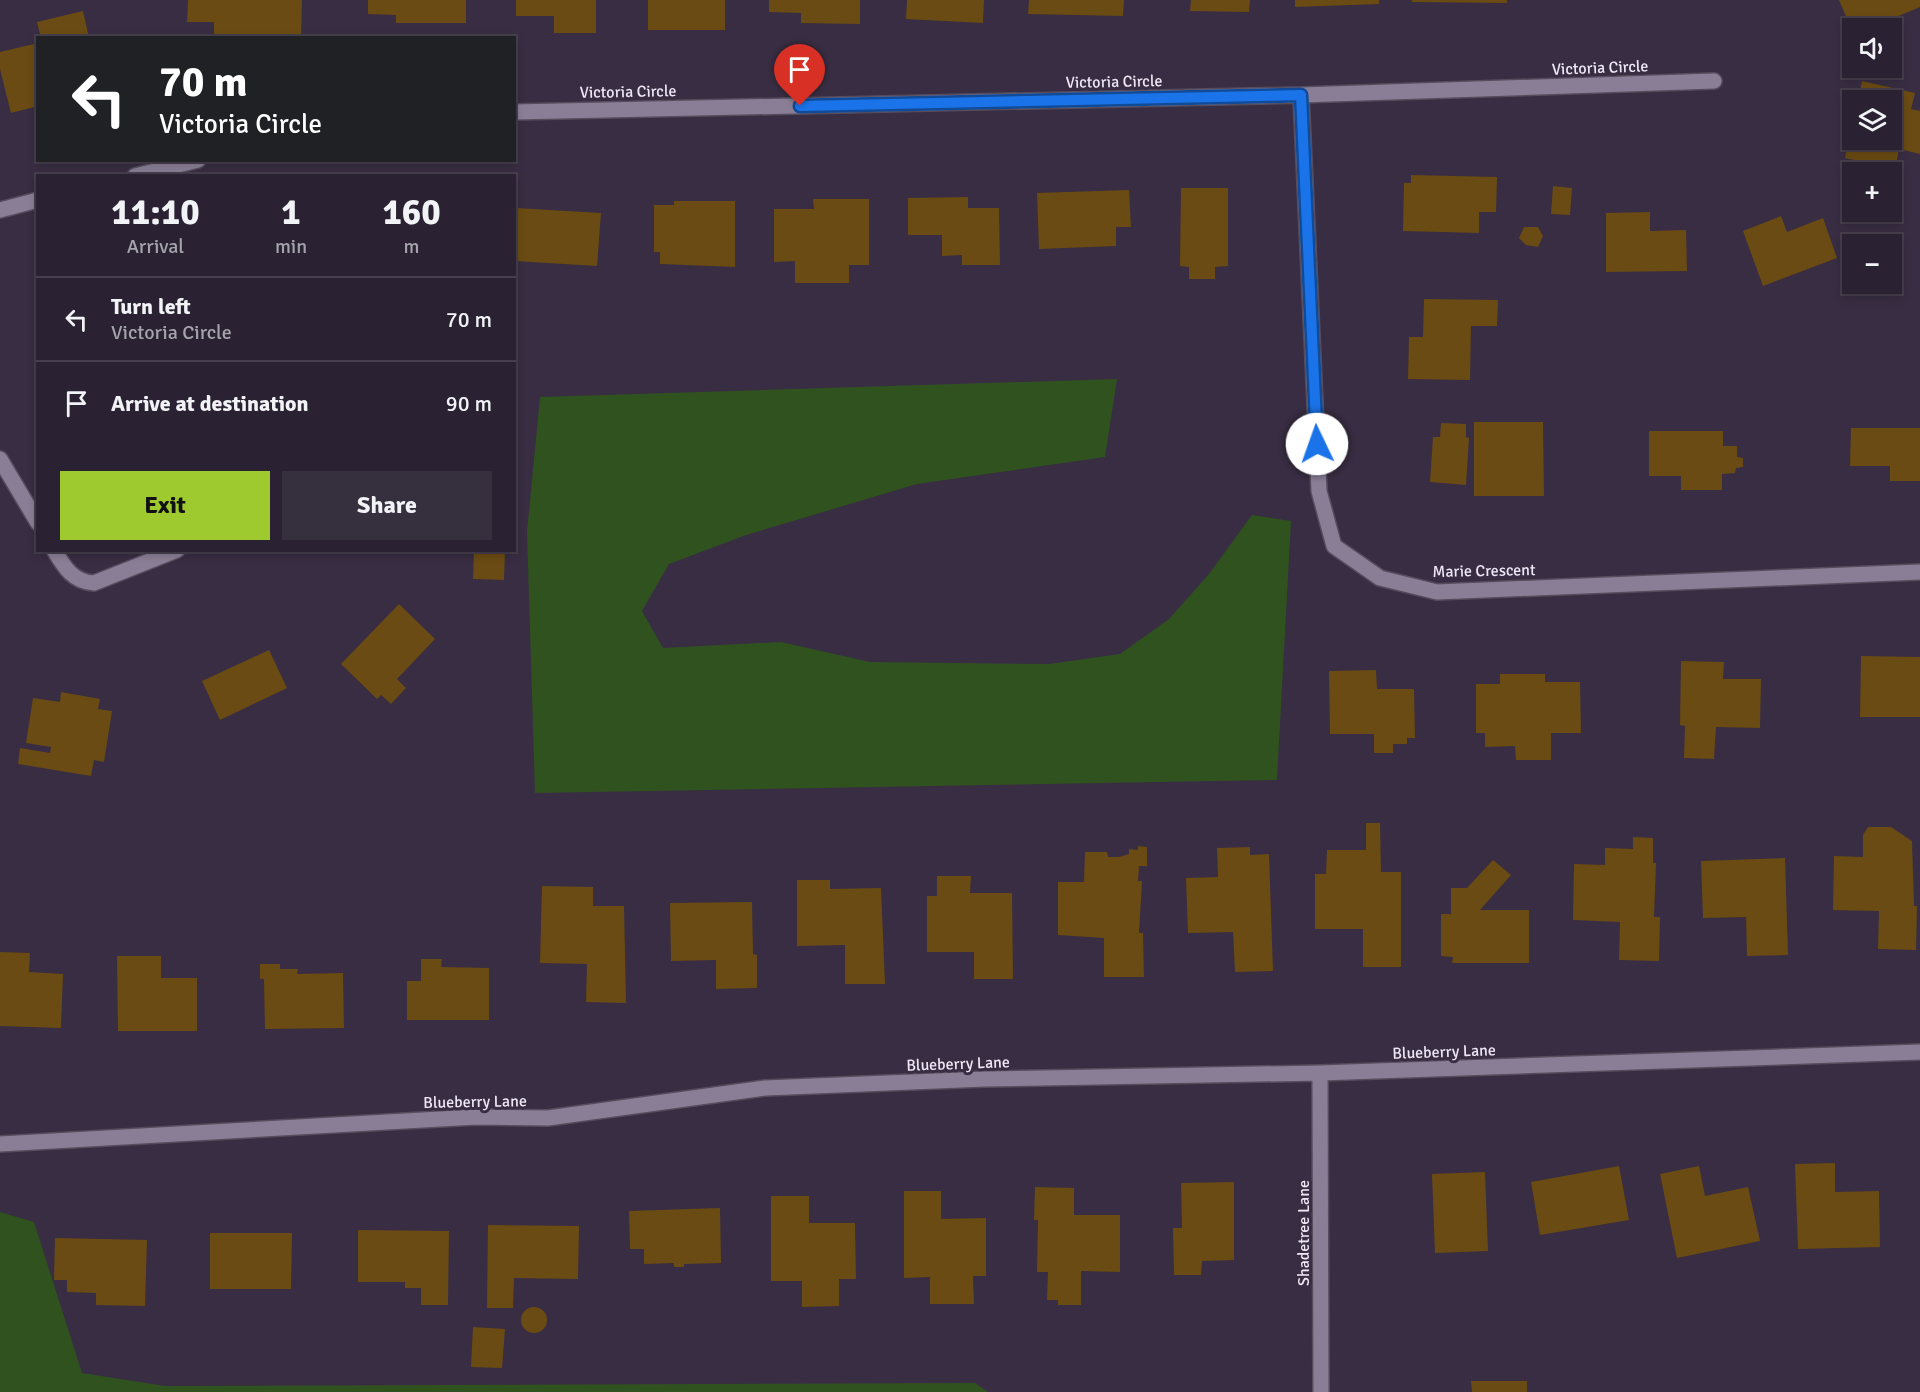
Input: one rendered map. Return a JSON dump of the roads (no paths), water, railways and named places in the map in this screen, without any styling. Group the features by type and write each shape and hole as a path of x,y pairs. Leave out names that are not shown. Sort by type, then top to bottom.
{"street":[{"name":"Victoria Circle","path":"516,112 1301,95 1714,81"},
{"name":"Marie Crescent","path":"1301,95 1319,491 1334,546 1380,578 1437,592 1920,572"},
{"path":"143,174 190,162"},
{"path":"0,210 36,201"},
{"path":"0,459 36,520"},
{"path":"55,552 73,577 83,582 94,583 172,552"},
{"name":"Blueberry Lane","path":"0,1144 476,1117 548,1118 765,1089 985,1079 1320,1073 1920,1052"},
{"name":"Shadetree Lane","path":"1320,1073 1321,1392"}]}
